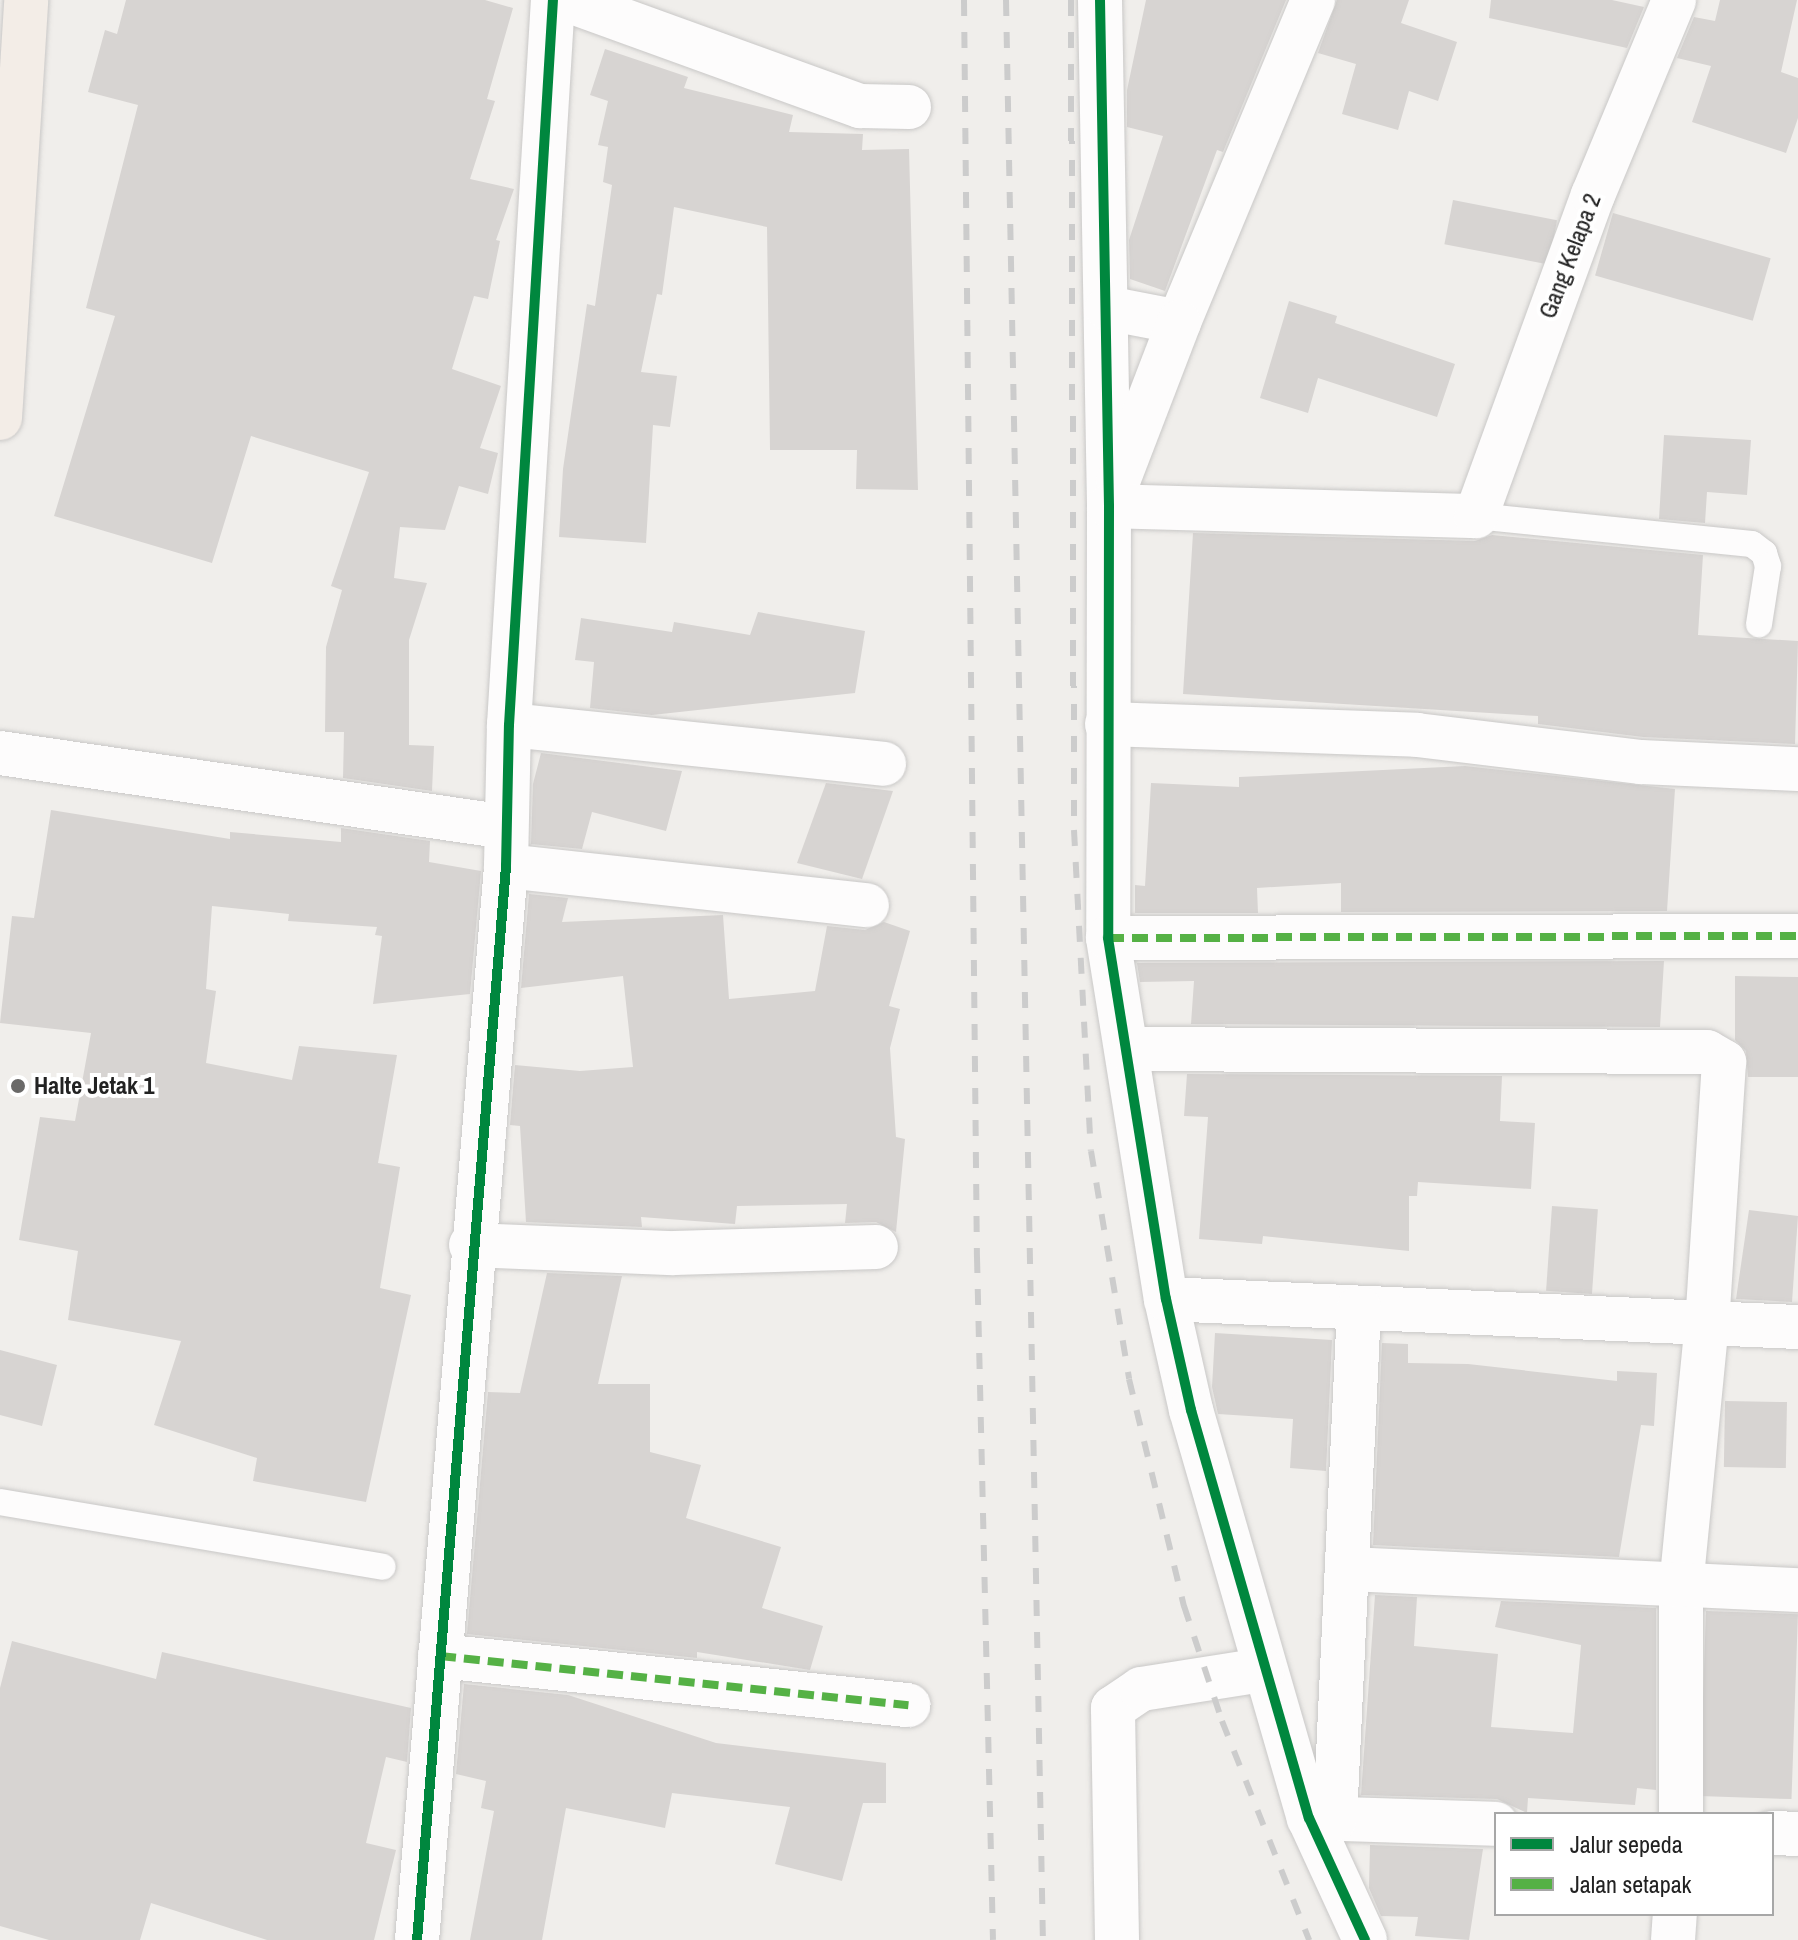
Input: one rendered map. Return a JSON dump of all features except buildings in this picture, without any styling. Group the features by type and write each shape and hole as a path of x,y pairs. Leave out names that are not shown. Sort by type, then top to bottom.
{"main road":[{"path":"0,418 4,306 26,0"}],"street":[{"path":"417,1940 471,1245 506,847 509,725 553,0"},
{"path":"567,0 860,106 909,107"},
{"path":"1100,0 1109,506 1108,938 1166,1299 1191,1410 1263,1670 1322,1818 1365,1940"},
{"path":"1109,506 1179,322 1313,0"},
{"name":"Gang Kelapa 2","path":"1476,516 1593,195 1674,0"},
{"path":"1107,308 1179,322"},
{"path":"1109,506 1476,516"},
{"path":"1107,724 1417,735 1641,762 1798,769"},
{"path":"509,725 884,764"},
{"path":"0,753 506,847 867,905"},
{"path":"1108,938 1798,936"},
{"path":"1127,1049 1719,1055 1727,1070 1681,1588 1681,1812"},
{"path":"471,1245 674,1253 876,1247"},
{"path":"1166,1299 1798,1327"},
{"path":"1322,1818 1350,1569 1359,1308"},
{"path":"1350,1569 1681,1588 1798,1590"},
{"path":"440,1656 908,1705"},
{"path":"1117,1940 1113,1708 1141,1689 1263,1670"},
{"path":"1322,1818 1494,1824"},
{"path":"1774,1833 1798,1834"},
{"path":"1673,1940 1675,1916"}],"lane":[{"path":"1476,516 1752,544 1764,553 1768,566 1759,624"},
{"path":"0,1502 383,1567"}],"railway":[{"path":"964,0 977,1257 993,1940"},
{"path":"1006,0 1043,1940"},
{"path":"1071,0 1074,830 1091,1151 1129,1379 1184,1606 1222,1721 1309,1940"}],"marked path":[{"path":"1108,938 1798,936"},
{"path":"440,1656 908,1705"}],"cycle path":[{"path":"417,1940 506,866 509,725 553,0"},
{"path":"1100,0 1109,506 1108,938 1166,1299 1191,1410 1309,1818 1365,1940"}],"place":[{"name":"Halte Jetak 1","path":"18,1086"}]}
